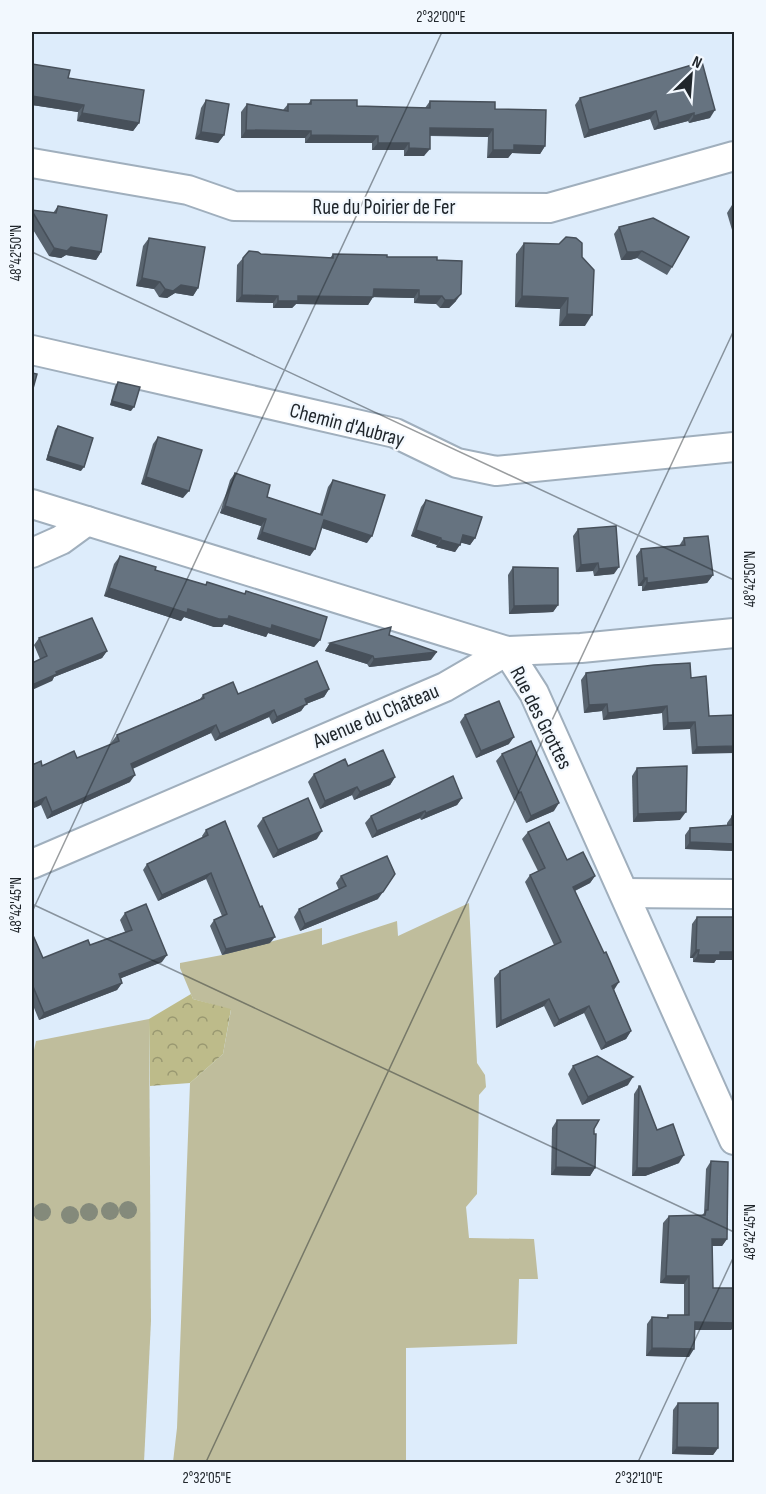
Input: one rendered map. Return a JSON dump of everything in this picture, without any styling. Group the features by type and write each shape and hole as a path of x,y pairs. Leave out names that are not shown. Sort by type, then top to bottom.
{"street":[{"name":"Rue du Poirier de Fer","path":"32,163 188,190 234,206 549,208 735,156"},
{"name":"Chemin d'Aubray","path":"32,350 395,433 457,463 496,471 735,447"},
{"name":"Rue des Grottes","path":"32,504 507,651 534,693 735,1140"},
{"path":"32,553 61,540 87,521"},
{"name":"Avenue du Château","path":"32,864 445,687 507,651 581,648 735,633"},
{"path":"624,893 735,894"}],"shaded area":[{"path":"469,903 477,1063 485,1075 486,1087 479,1095 477,1194 466,1207 469,1238 534,1239 538,1279 519,1279 517,1344 406,1348 406,1462 173,1462 177,1428 190,1083 223,1054 231,1010 193,999 180,963 222,955 322,928 322,945 397,921 398,936"},
{"path":"149,1019 151,1321 144,1462 32,1462 32,1059 36,1041"}],"green space":[{"path":"191,994 193,999 231,1009 223,1054 190,1083 150,1086 149,1019"}],"building":[{"path":"702,62 715,110 694,116 694,113 659,123 656,111 589,130 580,98"},
{"path":"32,64 70,70 68,78 144,90 139,123 82,113 84,105 32,96"},
{"path":"206,100 229,104 224,135 201,132"},
{"path":"311,100 357,100 357,106 430,108 430,101 495,102 495,109 546,110 545,146 514,145 514,150 493,150 493,129 430,128 430,149 409,148 409,143 378,143 378,136 311,135 311,131 246,130 247,104 288,111 288,104 311,104"},
{"path":"58,206 107,215 101,252 71,247 67,251 54,248 32,210 56,213"},
{"path":"653,218 689,237 672,267 642,251 627,252 619,227"},
{"path":"566,237 576,238 582,243 582,257 594,270 592,315 567,314 568,298 522,296 524,243 559,244"},
{"path":"149,238 205,247 198,288 181,285 173,291 165,289 160,282 142,278"},
{"path":"249,251 261,254 333,258 333,254 387,255 387,257 437,257 437,260 462,261 461,294 454,300 445,300 442,296 419,296 419,290 374,289 373,297 298,296 298,301 278,301 278,296 242,295 243,258"},
{"path":"32,373 37,374 32,392"},
{"path":"118,382 140,387 134,407 112,401"},
{"path":"58,426 93,438 84,467 48,456"},
{"path":"158,437 202,450 189,491 146,477"},
{"path":"235,473 270,485 267,497 322,515 333,480 385,495 372,536 324,520 315,549 262,532 266,519 225,506"},
{"path":"426,500 482,517 475,538 463,535 460,545 416,530"},
{"path":"616,526 619,567 599,569 598,563 581,565 578,529"},
{"path":"708,536 713,575 647,583 647,578 644,578 641,549 685,545 684,538"},
{"path":"120,556 156,567 155,570 206,585 207,582 245,594 246,591 327,617 320,640 272,625 271,629 229,616 228,619 219,619 188,609 187,613 109,588"},
{"path":"513,567 558,568 558,605 514,606"},
{"path":"92,618 107,651 56,672 57,674 32,685 32,663 47,656 39,638"},
{"path":"391,627 389,635 437,652 374,659 373,656 330,643"},
{"path":"317,661 329,689 305,699 307,704 277,717 274,710 220,734 216,725 131,764 135,775 52,812 46,797 32,804 32,765 41,761 42,766 74,751 77,758 119,741 117,735 204,698 203,695 233,682 238,694"},
{"path":"690,663 691,678 706,676 709,716 735,715 735,746 697,747 695,722 668,723 667,706 608,713 607,704 589,705 586,673"},
{"path":"499,701 514,737 481,751 465,715"},
{"path":"531,741 559,803 531,816 502,754"},
{"path":"383,750 395,777 360,792 357,787 325,801 314,774 345,759 348,766"},
{"path":"687,766 686,812 638,814 637,768"},
{"path":"453,776 462,798 377,831 371,816"},
{"path":"308,798 322,831 278,850 263,818"},
{"path":"732,816 735,816 735,844 690,842 690,828 732,825"},
{"path":"225,821 260,907 262,906 275,937 226,949 214,920 227,914 211,873 162,895 147,864 208,835 206,830"},
{"path":"549,822 567,860 583,852 595,876 573,887 619,982 612,986 631,1031 606,1043 589,1006 559,1020 549,999 501,1021 500,971 561,942 530,875 545,868 528,832"},
{"path":"387,856 395,874 383,892 305,924 299,909 346,886 341,876"},
{"path":"146,904 167,955 119,974 122,983 44,1013 32,984 32,933 43,958 88,940 90,945 132,930 125,913"},
{"path":"697,917 735,917 735,952 698,955 699,950 696,950"},
{"path":"597,1056 633,1077 588,1097 573,1066"},
{"path":"639,1086 657,1130 673,1124 684,1155 650,1168 637,1168"},
{"path":"557,1120 599,1120 594,1129 594,1134 596,1134 595,1168 556,1167"},
{"path":"711,1161 728,1162 727,1239 712,1239 713,1288 735,1288 735,1323 695,1322 694,1349 652,1348 652,1317 668,1318 668,1315 689,1315 689,1276 666,1276 669,1216 705,1215 708,1210"},
{"path":"678,1403 718,1403 718,1448 677,1447"}]}
